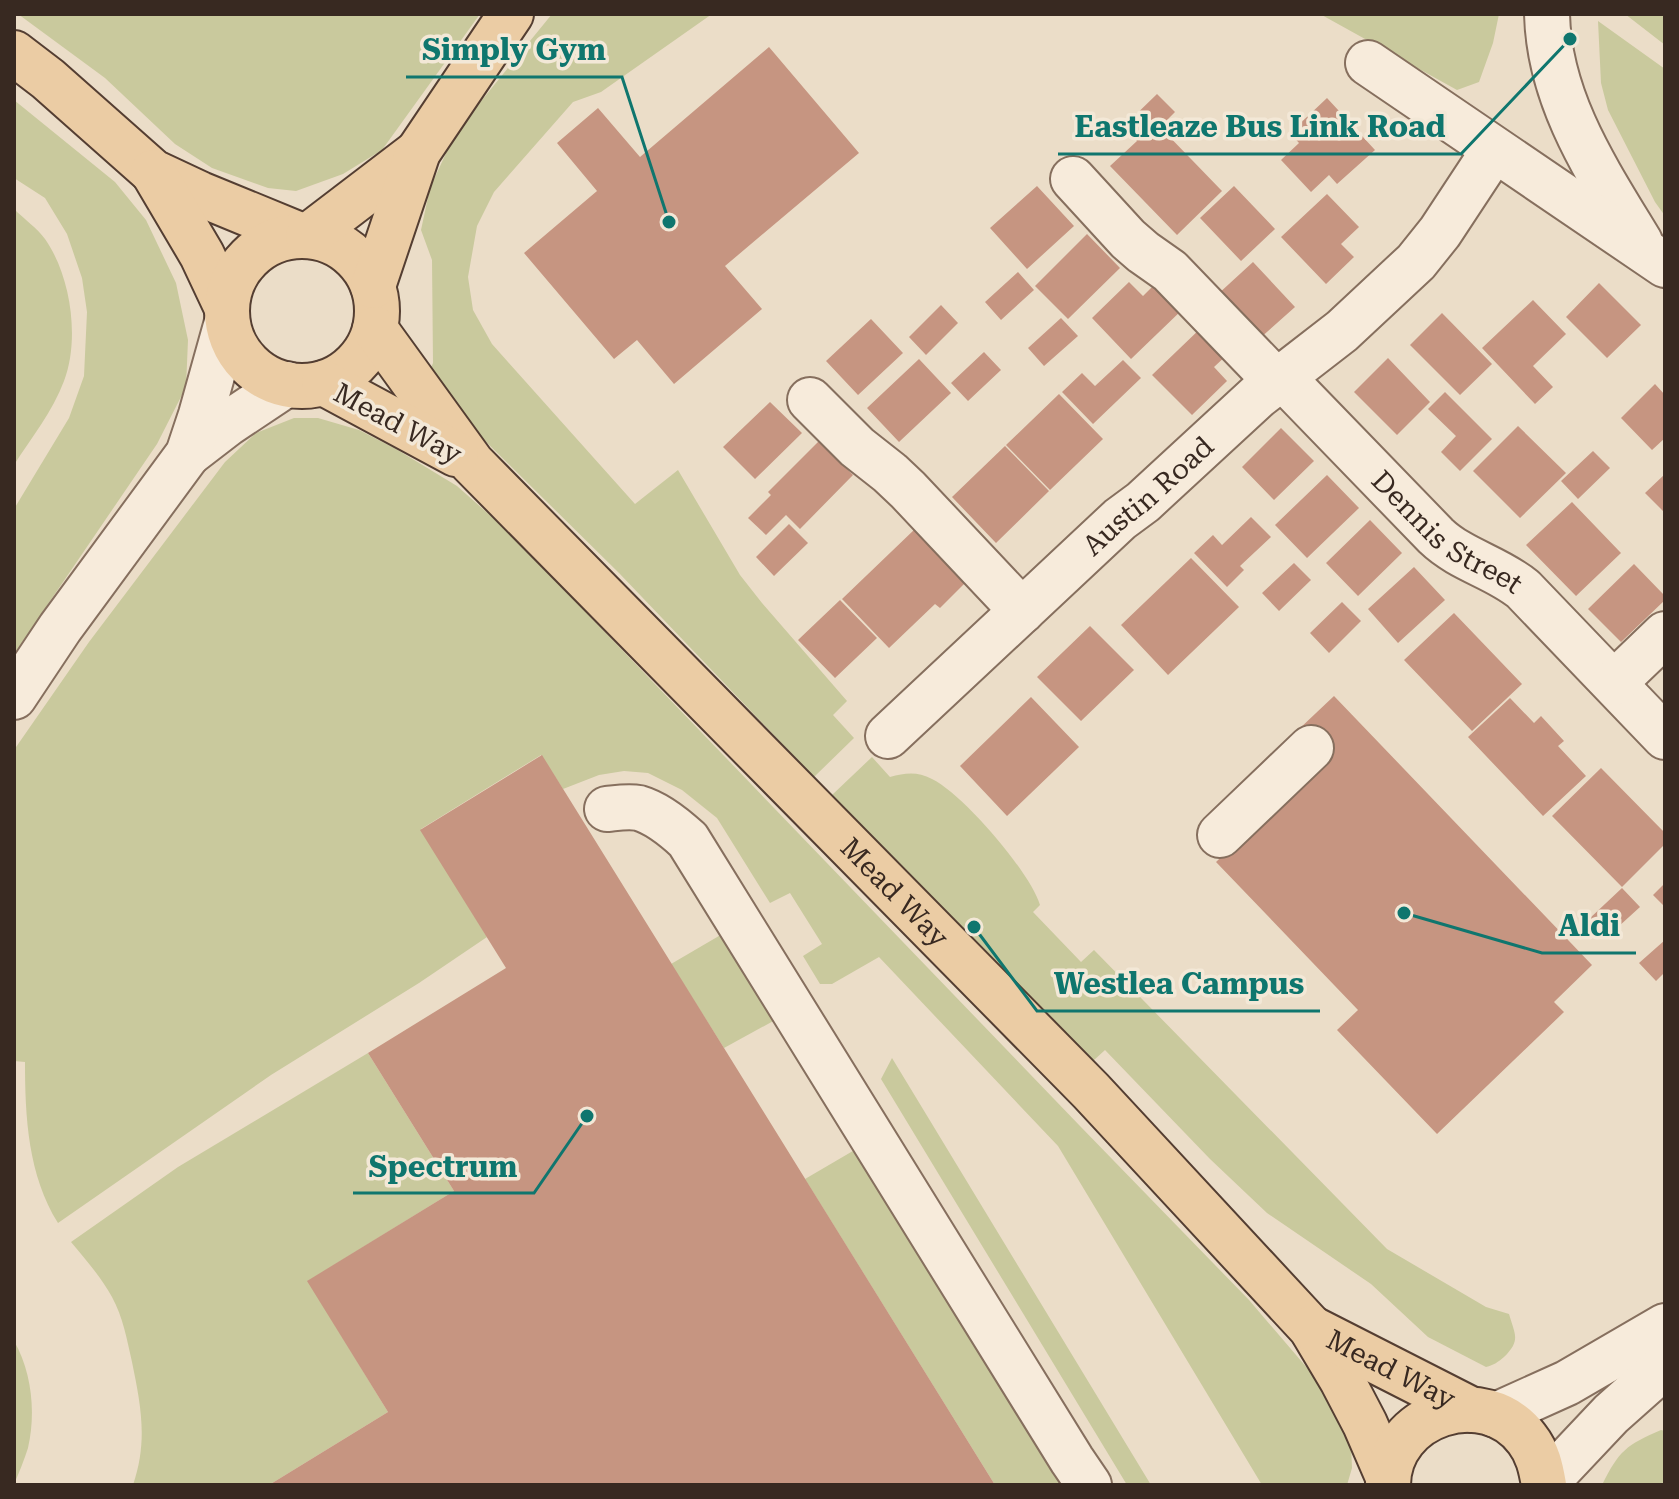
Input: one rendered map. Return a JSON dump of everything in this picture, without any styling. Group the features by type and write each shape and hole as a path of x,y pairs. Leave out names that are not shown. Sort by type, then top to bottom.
{"main road":[{"path":"373,286 418,152 511,14"},
{"path":"14,53 153,172 304,236"},
{"path":"304,236 418,152"},
{"path":"153,172 202,255 227,315 235,346 248,364 266,377 305,384 348,371 364,355 378,314 373,286 357,259 341,246 322,238 304,236 278,239 259,249 243,263 232,282 227,315"},
{"name":"Mead Way","path":"375,329 472,463 1091,1091 1311,1328 1360,1413 1388,1481"},
{"name":"Mead Way","path":"305,384 424,435 472,463"},
{"name":"Mead Way","path":"1311,1328 1513,1425 1527,1439 1539,1460 1544,1485"},
{"path":"1388,1481 1395,1453 1410,1431 1432,1417 1456,1409 1484,1412"}],"street":[{"path":"1547,14 1550,47 1566,108 1589,155 1655,258"},
{"path":"1368,63 1655,258"},
{"name":"Austin Road","path":"888,736 1120,519 1143,502 1258,396 1342,331 1416,262 1440,232 1494,150"},
{"path":"1073,179 1128,239 1170,271 1279,379"},
{"path":"188,454 227,315"},
{"name":"Dennis Street","path":"1279,379 1447,547 1509,578 1523,589 1665,737"},
{"path":"14,697 60,628 188,454 227,424 305,384"},
{"path":"810,400 857,447 890,473 1022,611"},
{"path":"1614,683 1665,634"},
{"path":"1220,835 1311,748"},
{"path":"607,809 641,809 688,840 1089,1485"},
{"path":"1484,1412 1567,1383 1665,1326"},
{"path":"1544,1485 1648,1397 1665,1366"}],"green space":[{"path":"18,14 480,14 382,150 343,174 296,191 268,188 212,168 175,144 105,78"},
{"path":"552,14 712,14 601,92 573,102 494,192 477,226 468,277 473,310 492,344 635,504 678,470 740,575 847,701 833,715 854,738 814,777 619,573 472,428 428,375 433,363 432,260 421,230 430,188 447,151 469,116"},
{"path":"1320,14 1499,14 1493,43 1479,82 1457,90"},
{"path":"1625,14 1665,14 1665,45"},
{"path":"1598,21 1665,69 1665,216 1608,110 1601,83"},
{"path":"14,100 115,182 146,220 176,283 188,340 186,387 157,444 14,654 14,509 69,418 84,376 87,312 82,278 67,234 45,198 14,178"},
{"path":"14,209 42,235 54,254 67,289 72,327 69,364 64,381 48,414 14,465"},
{"path":"294,418 318,418 359,430 457,486 576,602 1249,1300 1308,1369 1341,1416 1351,1445 1352,1468 1347,1485 1262,1485 1058,1146 879,957 832,984 820,984 803,956 822,944 790,893 770,903 717,818 682,790 648,773 624,771 599,775 563,789 541,755 421,829 487,937 271,1075 58,1223 34,1165 26,1104 25,1062 14,1061 14,750 89,642 225,462 256,433"},
{"path":"872,757 890,777 901,774 927,776 961,800 994,835 1034,891 1040,905 1033,912 1081,962 1094,950 1387,1249 1486,1307 1509,1314 1515,1341 1504,1357 1486,1367 1428,1337 1371,1284 1267,1213 1105,1050 1093,1061 1035,1006 832,795"},
{"path":"724,933 777,1019 724,1048 671,964"},
{"path":"368,1053 454,1191 308,1281 388,1412 269,1485 133,1485 138,1469 142,1424 126,1337 112,1297 71,1242 178,1167"},
{"path":"892,1058 1151,1485 1127,1485 881,1079"},
{"path":"858,1148 1066,1485 995,1485 805,1179"},
{"path":"14,1341 28,1379 32,1421 28,1448 14,1484"},
{"path":"1661,1430 1665,1431 1665,1485 1602,1485 1625,1450"}],"building":[{"path":"769,47 859,153 725,266 762,309 674,384 637,340 614,359 524,253 597,191 557,143 598,108 640,157"},
{"path":"1157,94 1175,112 1160,127 1222,191 1177,235 1110,166 1137,141 1123,127"},
{"path":"1327,98 1375,150 1337,184 1329,175 1311,192 1281,160 1299,143 1290,133"},
{"path":"1037,186 1074,226 1027,269 990,228"},
{"path":"1234,186 1275,229 1241,261 1200,218"},
{"path":"1327,194 1359,227 1341,244 1354,257 1326,284 1281,237"},
{"path":"1087,234 1120,268 1068,319 1035,286"},
{"path":"1253,262 1295,307 1258,340 1217,295"},
{"path":"1018,272 1034,290 1001,320 985,302"},
{"path":"1158,281 1184,308 1131,359 1092,318 1129,282 1143,296"},
{"path":"1599,283 1641,325 1607,358 1566,317"},
{"path":"1533,300 1566,334 1533,366 1553,387 1535,404 1482,348"},
{"path":"941,305 958,323 926,355 909,337"},
{"path":"1442,313 1492,364 1460,395 1410,345"},
{"path":"1061,318 1078,336 1044,366 1028,348"},
{"path":"871,319 903,353 858,395 826,361"},
{"path":"1203,326 1229,353 1214,367 1227,381 1192,415 1152,375"},
{"path":"984,352 1001,370 968,401 951,383"},
{"path":"1388,358 1430,402 1397,435 1354,392"},
{"path":"919,359 951,393 899,442 867,408"},
{"path":"1123,360 1141,378 1093,424 1062,392 1082,373 1095,386"},
{"path":"1655,384 1665,395 1665,438 1652,450 1621,418"},
{"path":"1445,392 1492,439 1460,471 1441,452 1456,436 1428,409"},
{"path":"1059,394 1103,439 1050,490 1006,445"},
{"path":"770,402 802,433 755,479 723,447"},
{"path":"1518,426 1566,473 1520,518 1473,471"},
{"path":"1281,428 1314,461 1274,500 1242,467"},
{"path":"819,441 853,475 800,529 786,515 766,535 748,518 771,495 768,492"},
{"path":"1005,446 1049,491 996,543 952,497"},
{"path":"1593,451 1610,468 1578,499 1561,481"},
{"path":"1665,474 1665,513 1645,493"},
{"path":"1327,475 1359,508 1307,558 1275,525"},
{"path":"1572,502 1621,553 1576,596 1526,545"},
{"path":"1251,517 1271,537 1240,566 1244,570 1227,587 1194,553 1213,535 1222,545"},
{"path":"1370,520 1402,553 1358,596 1326,563"},
{"path":"789,524 808,543 774,576 756,557"},
{"path":"916,528 968,580 940,608 935,604 889,648 842,599"},
{"path":"1191,558 1239,607 1168,675 1121,625"},
{"path":"1294,563 1311,580 1279,611 1262,593"},
{"path":"1634,564 1665,596 1665,600 1621,642 1588,609"},
{"path":"1414,567 1445,600 1398,643 1368,609"},
{"path":"840,600 877,638 835,678 798,640"},
{"path":"1342,602 1361,621 1329,653 1310,633"},
{"path":"1454,613 1522,684 1472,731 1404,660"},
{"path":"1090,626 1134,670 1081,721 1037,677"},
{"path":"1334,696 1592,965 1554,1002 1564,1012 1437,1134 1337,1030 1358,1010 1216,862 1325,757 1298,730"},
{"path":"1031,697 1079,747 1007,816 960,766"},
{"path":"1510,698 1534,723 1541,716 1564,741 1558,746 1586,776 1543,816 1468,737"},
{"path":"542,755 995,1485 269,1485 388,1412 307,1281 454,1191 368,1053 506,968 420,830"},
{"path":"1601,768 1665,833 1665,844 1622,887 1552,816"},
{"path":"1665,883 1665,907 1653,895"},
{"path":"1622,888 1640,907 1607,937 1589,919"},
{"path":"1665,940 1665,972 1656,981 1639,963"}],"place":[{"name":"Eastleaze Bus Link Road","path":"1570,39"},
{"name":"Simply Gym","path":"669,222"},
{"name":"Aldi","path":"1404,913"},
{"name":"Westlea Campus","path":"974,927"},
{"name":"Spectrum","path":"587,1116"}]}
